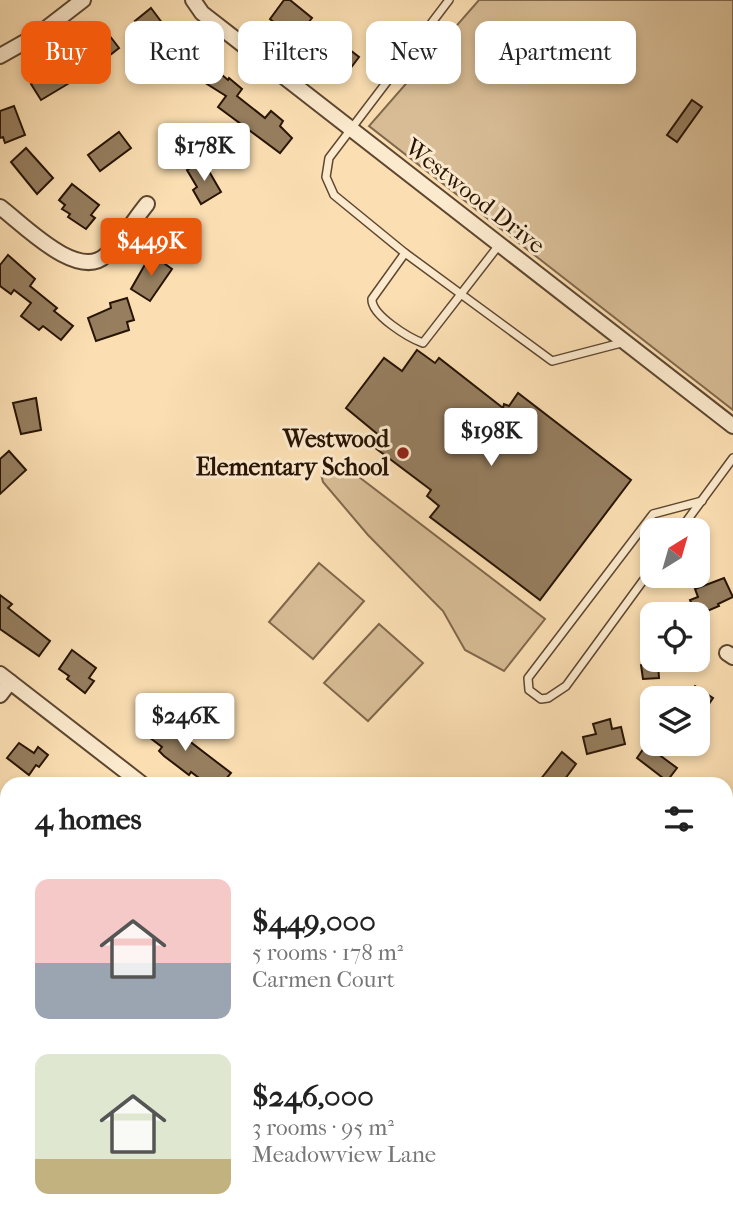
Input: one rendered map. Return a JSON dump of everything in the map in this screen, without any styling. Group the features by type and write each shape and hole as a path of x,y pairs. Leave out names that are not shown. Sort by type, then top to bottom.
{"street":[{"path":"0,56 39,34 83,0"},
{"name":"Westwood Drive","path":"193,0 202,13 733,426"},
{"path":"0,207 67,259 84,264 104,257 147,204"},
{"path":"0,695 5,678 133,777"}],"lane":[{"path":"445,1 329,158 326,177 334,195 405,253 552,361 625,342"},
{"path":"405,253 372,299 371,305 376,313 414,340 423,343 499,244"},
{"path":"689,518 733,458"},
{"path":"650,518 653,514 702,501"},
{"path":"640,531 528,678 529,690 541,699 548,698 566,686 640,585"}],"shaded area":[{"path":"479,0 733,0 733,410 369,126 406,84 461,84 461,21"},
{"path":"342,464 545,619 504,671 465,650 443,611 368,535 323,482 321,474"},
{"path":"319,563 364,601 313,659 269,622"},
{"path":"379,624 423,663 368,721 324,683"}],"building":[{"path":"284,0 290,0 312,18 310,21 270,19"},
{"path":"151,8 161,21 135,21"},
{"path":"111,38 119,48 111,54"},
{"path":"352,52 359,57 352,66"},
{"path":"224,77 228,80 229,78 242,89 237,96 265,118 271,111 283,121 280,126 292,138 280,153 218,107 226,96 207,84 224,84"},
{"path":"31,84 68,84 41,100"},
{"path":"692,100 702,107 677,142 667,135"},
{"path":"14,106 25,135 5,143 3,137 0,138 0,111"},
{"path":"119,132 131,148 100,171 88,155"},
{"path":"26,148 53,178 37,194 11,162"},
{"path":"203,161 221,192 201,204 193,190 197,187 187,170"},
{"path":"72,184 99,205 91,215 95,218 86,229 68,217 70,214 62,209 65,205 59,200"},
{"path":"151,254 172,269 150,301 131,289"},
{"path":"8,255 35,279 30,286 57,308 54,311 73,326 61,340 43,326 39,330 21,316 31,303 14,290 11,294 0,286 0,265"},
{"path":"127,298 134,320 127,322 129,330 96,341 88,318 111,308 110,303"},
{"path":"417,350 435,363 439,358 503,408 504,404 509,406 518,393 631,480 540,600 430,517 439,506 427,496 431,490 374,447 381,437 346,408 384,358 402,371"},
{"path":"36,398 41,430 21,434 13,403"},
{"path":"9,451 26,470 0,494 0,459"},
{"path":"724,578 733,597 710,610 710,602 691,602 690,600 698,597 695,589 710,588 710,583"},
{"path":"0,595 12,604 8,608 50,641 39,656 0,629"},
{"path":"72,650 96,668 89,678 94,681 85,693 59,669"},
{"path":"642,672 659,672 659,678 643,679"},
{"path":"154,714 231,773 228,777 198,777 191,772 189,775 164,756 159,751 162,747 141,731"},
{"path":"610,719 612,729 621,727 625,744 587,754 583,737 596,734 593,724"},
{"path":"19,743 34,753 38,747 48,755 29,775 7,758"},
{"path":"562,752 576,764 566,777 542,777"},
{"path":"640,754 640,756 661,756 677,768 670,777 662,777 637,758"}],"place":[{"name":"Westwood Elementary School","path":"403,453"}]}
